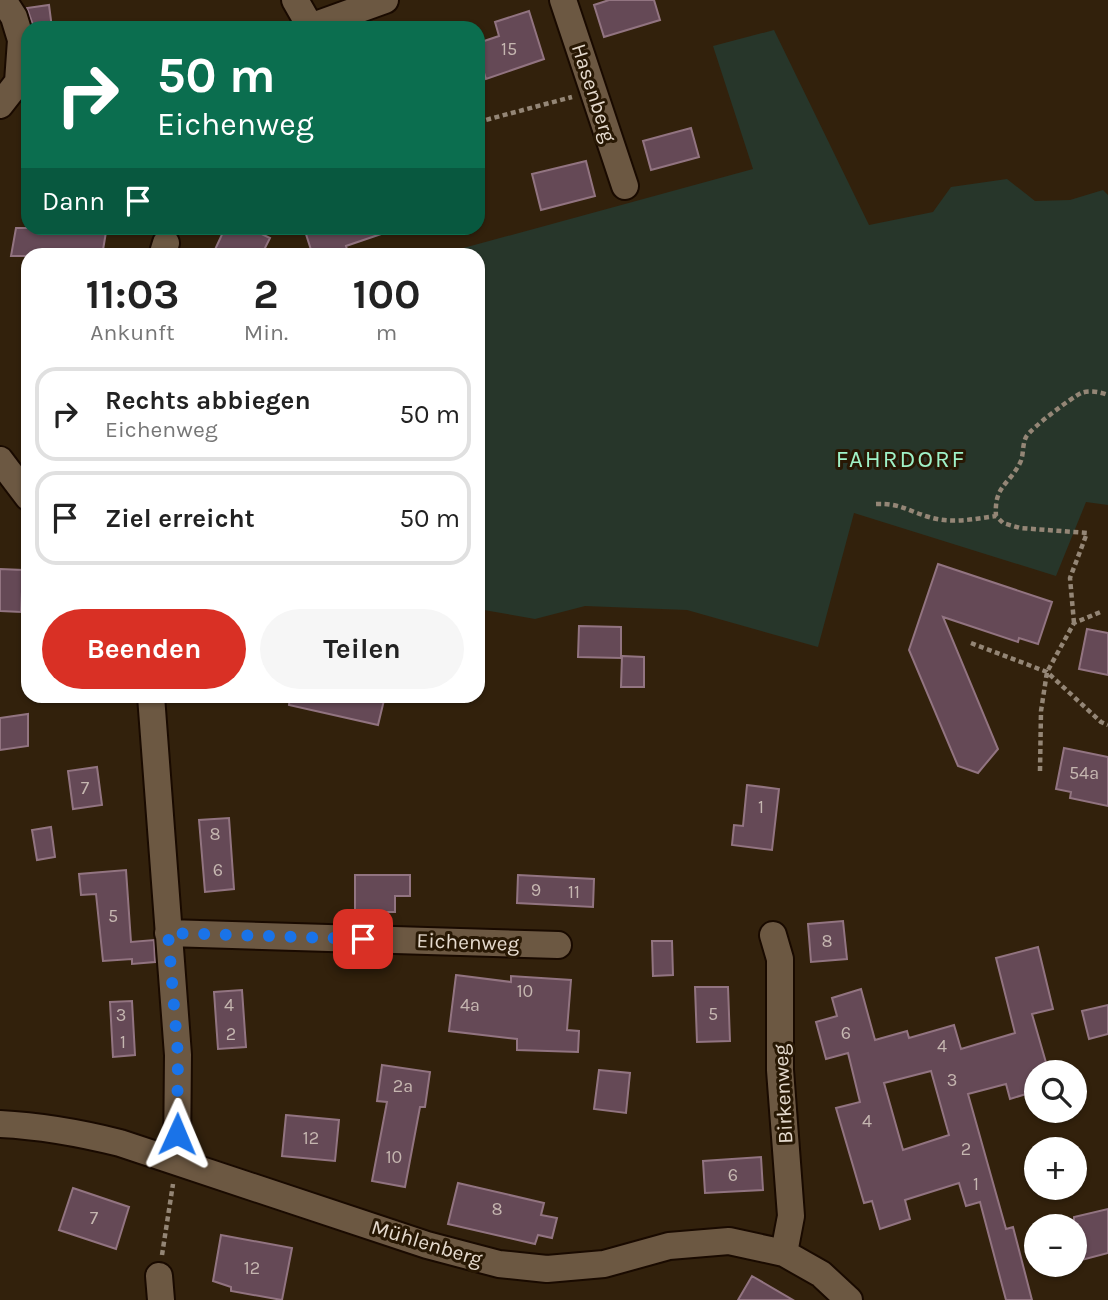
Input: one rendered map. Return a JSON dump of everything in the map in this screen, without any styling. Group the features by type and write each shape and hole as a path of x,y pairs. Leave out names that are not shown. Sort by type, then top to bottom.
{"street":[{"path":"0,105 18,82 20,40 13,17 3,0"},
{"path":"295,0 307,21"},
{"path":"327,21 385,0"},
{"name":"Hasenberg","path":"563,0 625,186"},
{"path":"0,460 21,488"},
{"path":"152,707 178,1055 177,1160"},
{"name":"Eichenweg","path":"168,933 558,945"},
{"name":"Birkenweg","path":"773,935 780,959 780,1070 792,1216 783,1253"},
{"name":"Mühlenberg","path":"0,1124 74,1132 120,1143 427,1245 499,1264 547,1269 604,1264 669,1246 729,1241 783,1253 821,1274 849,1300"}],"path":[{"path":"485,120 593,92"},
{"path":"1040,771 1041,712 1047,672 1074,622 1070,578 1087,533 1020,528 1003,523 996,516 995,500 1020,463 1024,441 1031,429 1082,393 1102,392 1108,395"},
{"path":"876,504 893,503 931,518 956,522 996,516"},
{"path":"1074,622 1103,611"},
{"path":"971,643 1047,672 1101,722 1108,725"},
{"path":"160,1288 177,1160"}],"green space":[{"path":"774,30 869,225 933,212 951,187 1007,179 1035,201 1070,200 1103,190 1108,195 1108,505 1086,502 1056,576 854,513 818,647 687,610 585,606 535,619 485,610 485,248 464,248 753,169 713,46"}],"building":[{"path":"609,0 654,0 660,20 604,37 594,5"},
{"path":"49,5 51,21 32,21 27,8"},
{"path":"529,11 544,59 486,79 485,41 499,36 495,22"},
{"path":"691,128 699,157 651,170 643,141"},
{"path":"586,161 595,196 541,210 532,174"},
{"path":"16,228 21,228 21,235 106,235 103,248 21,248 21,256 11,256"},
{"path":"222,235 264,235 270,238 265,248 216,248"},
{"path":"306,235 378,235 347,248 310,248"},
{"path":"938,564 1052,602 1038,644 1019,638 1018,642 943,617 998,749 978,773 958,766 909,650"},
{"path":"0,569 21,570 21,612 0,611"},
{"path":"579,626 621,627 621,658 578,657"},
{"path":"1087,629 1108,633 1108,675 1079,669"},
{"path":"622,656 644,657 644,687 621,687"},
{"path":"289,703 383,703 378,725"},
{"path":"28,714 28,746 0,750 0,718"},
{"path":"1064,748 1108,757 1108,806 1070,798 1071,792 1056,789"},
{"path":"97,767 102,805 73,809 68,771"},
{"path":"747,785 779,789 772,850 732,845 734,825 743,826"},
{"path":"229,818 234,889 205,892 199,820"},
{"path":"51,827 55,857 37,860 32,830"},
{"path":"126,870 131,942 154,940 155,962 132,964 132,959 103,961 96,894 81,895 79,874"},
{"path":"355,875 410,875 410,896 395,896 395,912 355,912"},
{"path":"518,875 594,879 593,907 517,903"},
{"path":"843,921 847,959 811,962 808,924"},
{"path":"652,941 672,941 673,975 653,976"},
{"path":"1038,947 1053,1009 1032,1014 1045,1060 1024,1060 1024,1095 1010,1099 1006,1084 968,1094 1006,1229 1013,1227 1032,1300 1006,1300 980,1202 966,1206 959,1183 905,1200 910,1219 880,1229 872,1201 864,1203 836,1108 860,1102 848,1053 826,1059 816,1022 837,1016 832,998 861,989 875,1040 907,1031 909,1038 954,1025 961,1049 1015,1033 996,958","holes":["931,1071 949,1135 903,1150 884,1083"]},
{"path":"456,975 511,982 511,976 571,980 567,1030 579,1031 578,1052 517,1050 517,1039 449,1031"},
{"path":"695,987 728,987 730,1041 697,1042"},
{"path":"242,990 246,1047 218,1049 214,992"},
{"path":"132,1001 135,1055 113,1057 110,1002"},
{"path":"1108,1005 1108,1034 1089,1039 1082,1011"},
{"path":"382,1065 430,1072 425,1107 420,1107 405,1187 372,1181 387,1102 377,1101"},
{"path":"599,1070 630,1073 626,1113 594,1109"},
{"path":"286,1115 339,1120 335,1161 282,1156"},
{"path":"761,1157 763,1190 705,1193 703,1161"},
{"path":"458,1183 544,1203 541,1215 557,1218 552,1238 538,1235 535,1244 448,1224"},
{"path":"73,1188 129,1207 116,1249 59,1230"},
{"path":"1108,1209 1108,1253 1087,1259 1087,1214"},
{"path":"221,1235 292,1248 282,1300 231,1291 231,1287 213,1281"},
{"path":"752,1276 793,1300 738,1300"}],"district":[{"name":"FAHRDORF","path":"901,459"}],"route":[{"path":"177,1134 178,1055 168,933 363,939"}]}
